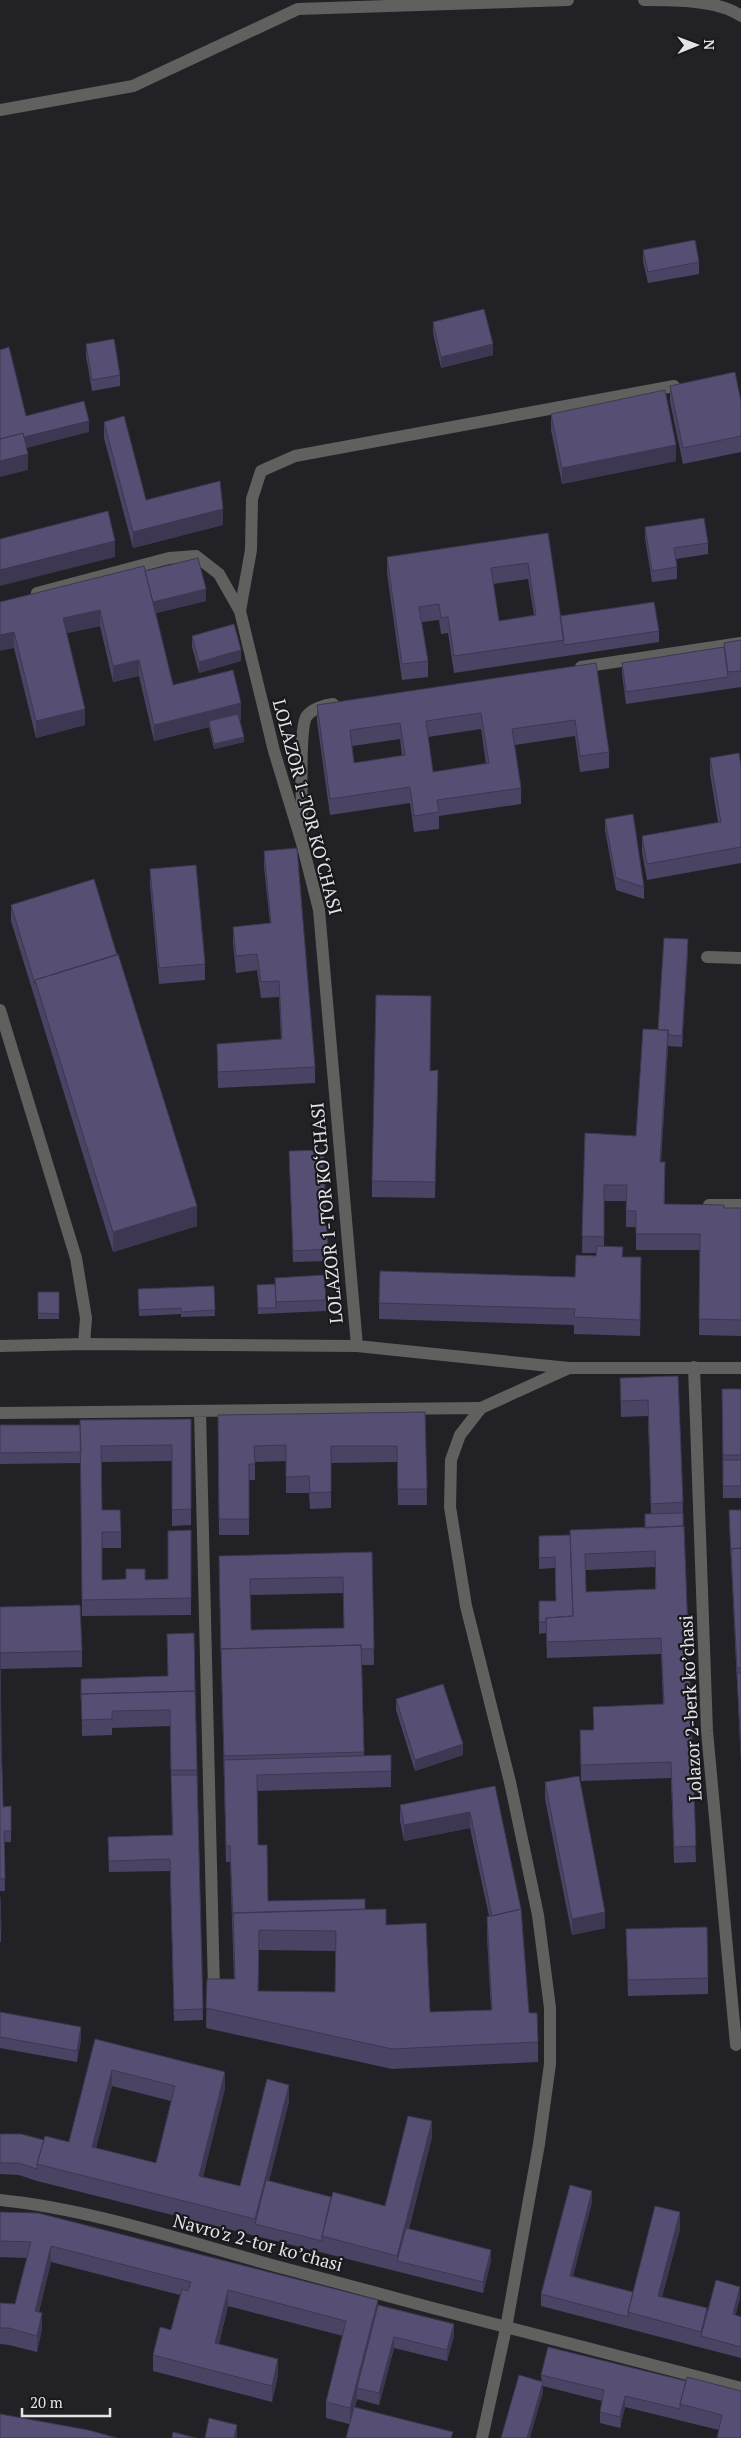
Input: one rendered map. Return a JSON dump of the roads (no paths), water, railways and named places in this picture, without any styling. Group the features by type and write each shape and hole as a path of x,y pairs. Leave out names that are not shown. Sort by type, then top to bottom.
{"street":[{"path":"0,110 133,86 298,9 568,0"},
{"path":"644,0 714,1 733,7 741,16"},
{"path":"240,611 252,550 252,499 261,471 295,456 674,386"},
{"name":"LOLAZOR 1-TOR KO‘CHASI","path":"28,595 170,558 196,556 218,574 240,611 274,751 302,843 319,910 357,1346"},
{"path":"565,669 741,643"},
{"path":"302,843 303,738 306,717 316,709 350,701"},
{"path":"707,957 741,958"},
{"path":"0,1010 76,1258 86,1318 84,1344"},
{"path":"692,1204 741,1205"},
{"path":"0,1346 84,1344 357,1346 569,1368 741,1368"},
{"name":"Lolazor 2-berk koʼchasi","path":"694,1367 707,1731 736,2046"},
{"path":"0,1413 481,1408 569,1368"},
{"path":"481,1408 460,1435 451,1460 450,1507 466,1606 510,1782 538,1915 550,2008 549,2073 539,2144 506,2328 482,2438"},
{"path":"200,1411 214,1990"},
{"path":"0,2200 44,2205 116,2223 506,2328 741,2388"}]}
